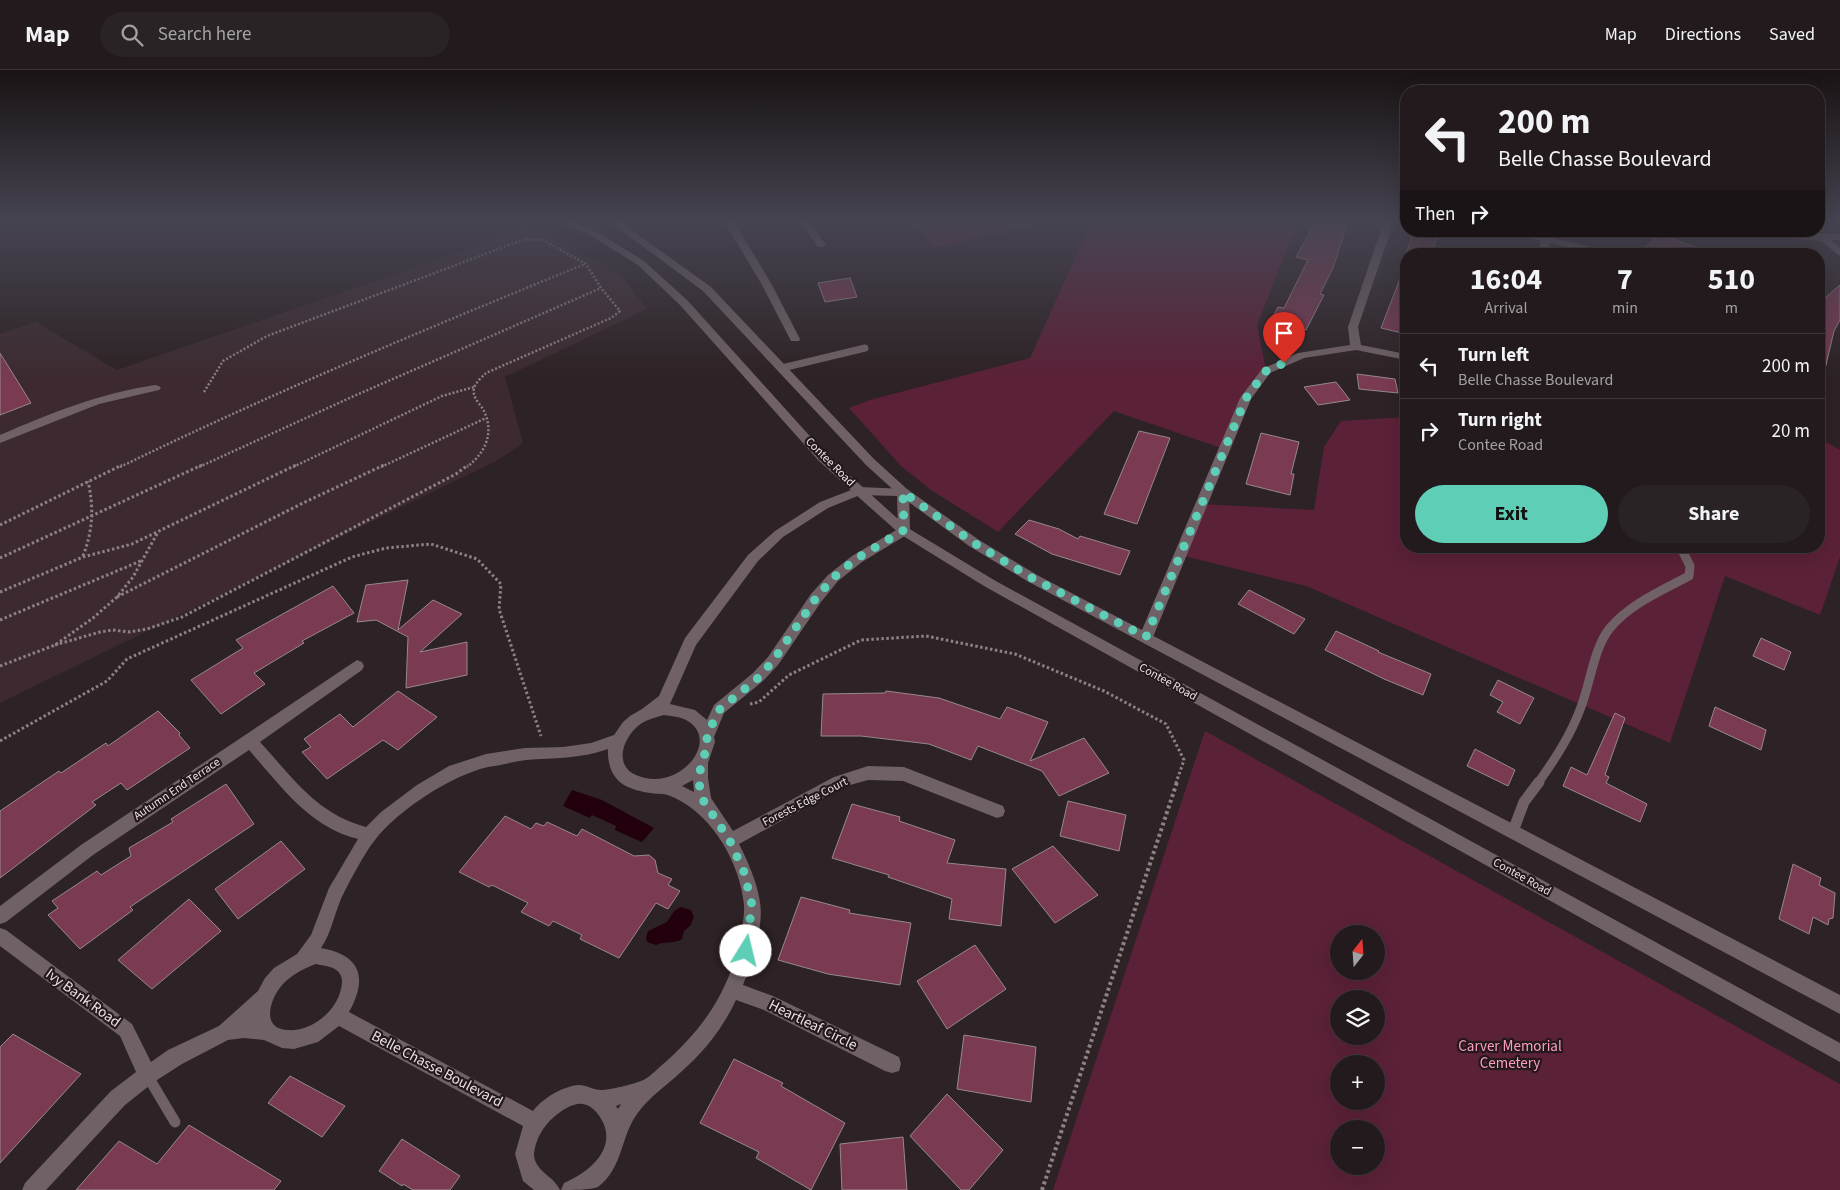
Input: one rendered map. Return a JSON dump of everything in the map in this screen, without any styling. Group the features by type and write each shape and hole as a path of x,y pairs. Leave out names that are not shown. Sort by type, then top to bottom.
{"street":[{"name":"Contee Road","path":"652,273 684,303 822,456 904,530 989,583 1840,1052"},
{"name":"Contee Road","path":"682,273 707,289 870,462 903,492 974,543 1032,578 1840,1005"},
{"path":"760,273 795,339"},
{"path":"1356,347 1353,327 1371,273"},
{"path":"1146,637 1246,398 1266,371 1302,355 1356,347 1400,356"},
{"path":"0,439 93,402 129,392 155,388"},
{"path":"648,713 665,700 690,642 753,558 779,534 804,516 824,505 859,491 903,492 904,530 856,559 833,578 816,598 773,661 758,678 719,710 707,735"},
{"name":"Autumn End Terrace","path":"0,916 87,850 358,666"},
{"path":"581,1188 600,1174 608,1162 616,1137 630,1108 701,1039 718,1016 732,990 746,951 752,905 744,872 730,841 711,815 701,797 699,781 701,764 707,748 707,735 702,724 685,712 664,709 635,719 618,740 615,758 618,769 625,778 636,784 649,787 678,782 691,774 701,764"},
{"path":"304,959 317,940 335,894 368,835 422,790 454,770 525,754 563,753 591,749 618,740"},
{"path":"250,741 308,805 342,828 368,835"},
{"path":"591,749 615,758"},
{"name":"Forests Edge Court","path":"730,841 840,782 868,773 904,774 997,811"},
{"path":"663,786 689,796 711,815"},
{"path":"32,1190 118,1098 147,1075 175,1057 225,1032 244,1028 266,1031 275,1038 286,1041 300,1040 321,1031 338,1016 347,1002 351,989 351,977 346,966 329,948 324,922"},
{"name":"Ivy Bank Road","path":"0,936 126,1030 147,1075"},
{"path":"225,1032 264,996 280,974 304,959 328,956 338,959"},
{"name":"Heartleaf Circle","path":"732,990 767,1002 892,1064"},
{"path":"264,996 261,1009 262,1021 266,1031"},
{"name":"Belle Chasse Boulevard","path":"338,1016 535,1122"},
{"path":"544,1188 532,1176 526,1164 525,1150 528,1135 535,1122 554,1103 577,1095 598,1100 648,1089"},
{"path":"598,1100 608,1109 611,1115 616,1137"}],"lane":[{"path":"782,368 865,348"},
{"path":"1513,831 1524,802 1557,757 1568,736 1580,708 1602,641 1629,609 1689,576 1691,572 1690,565 1684,553"},
{"path":"147,1075 174,1122"}],"path":[{"path":"204,392 223,361 267,336 436,273"},
{"path":"0,525 195,430 383,346 563,273"},
{"path":"0,592 83,556 132,544 442,396 474,388 486,373 616,315 620,311 592,273"},
{"path":"0,558 486,338 601,288"},
{"path":"0,666 55,645 100,632 147,630 182,617 472,465 489,439 490,430 474,396 474,388"},
{"path":"55,645 93,618 118,597 303,503 486,418"},
{"path":"83,556 90,540 94,515 94,506 88,481"},
{"path":"118,597 133,577 158,531"},
{"path":"0,741 107,681 127,659 287,585 352,558 386,548 431,544 477,559 501,584 499,609 541,736"},
{"path":"0,620 143,559"},
{"path":"745,704 759,702 789,676 861,640 926,636 1015,654 1104,691 1166,724 1184,760 1042,1190"}],"shaded area":[{"path":"397,273 618,273 647,309 505,377 523,443 496,461 0,703 0,334 36,322 117,370"},
{"path":"572,790 602,800 654,828 642,842 615,830 616,826 592,815 590,818 563,806"},
{"path":"681,907 691,910 694,917 690,926 684,931 682,939 656,945 647,942 648,931 667,922 674,911"}],"green space":[{"path":"1068,273 1277,273 1257,325 1266,371 1224,449 1114,411 998,532 931,490 901,466 849,408 870,400 1030,358"},
{"path":"1400,417 1400,553 1825,553 1825,441 1840,450 1840,557 1820,615 1725,576 1670,743 1306,586 1180,555 1201,504 1314,510 1324,447 1341,421"},
{"name":"Carver Memorial Cemetery","path":"1205,731 1840,1084 1840,1190 1053,1190"}],"building":[{"path":"1301,273 1330,273 1320,294 1324,295 1306,330 1271,321 1278,307 1284,308"},
{"path":"850,278 857,297 825,302 818,283"},
{"path":"1400,279 1400,333 1381,328"},
{"path":"1840,285 1840,320 1834,331 1825,369 1825,298"},
{"path":"0,353 31,403 0,415"},
{"path":"1357,374 1395,379 1398,393 1359,389"},
{"path":"1336,382 1350,400 1318,405 1304,387"},
{"path":"1139,431 1170,438 1137,524 1104,514"},
{"path":"1261,433 1299,442 1291,474 1294,474 1290,495 1246,484"},
{"path":"1029,520 1059,529 1078,539 1080,536 1130,551 1120,575 1052,554 1015,534"},
{"path":"408,580 398,630 433,600 462,614 420,652 467,642 467,675 406,688 408,637 376,620 357,622 366,585"},
{"path":"333,586 354,613 302,641 304,643 254,673 265,684 221,714 191,680 243,648 236,640"},
{"path":"1249,590 1305,619 1294,634 1238,604"},
{"path":"1336,631 1378,652 1431,674 1423,695 1384,679 1325,650"},
{"path":"1761,638 1791,652 1784,670 1753,656"},
{"path":"1498,680 1534,698 1520,724 1497,712 1503,702 1490,695"},
{"path":"398,691 437,717 398,750 383,740 327,779 302,752 311,747 304,739 340,714 353,727"},
{"path":"886,691 939,698 1000,719 1007,707 1048,722 1030,761 1084,738 1109,773 1059,796 1042,771 978,746 971,760 929,744 861,736 821,736 823,694 885,693"},
{"path":"1715,707 1766,730 1761,750 1709,726"},
{"path":"158,711 180,733 179,735 190,748 127,790 121,783 92,802 96,805 0,878 0,811 59,771 61,773 106,743 108,746"},
{"path":"1615,713 1625,718 1605,775 1609,777 1606,783 1647,804 1640,822 1563,786 1571,767 1587,775"},
{"path":"1475,749 1515,770 1508,786 1467,766"},
{"path":"226,784 254,824 130,907 133,910 80,949 48,915 58,908 52,901 97,871 101,875 131,856 129,848 173,822 171,819"},
{"path":"1068,801 1126,815 1119,851 1060,836"},
{"path":"852,804 900,817 899,821 955,840 947,863 1006,869 1001,926 949,919 952,899 888,877 889,875 832,858"},
{"path":"505,816 531,829 536,823 544,826 547,822 577,836 582,829 634,856 649,855 655,860 658,873 672,879 668,885 680,891 668,909 656,903 619,958 580,939 582,935 553,921 549,926 521,912 528,903 492,885 489,887 459,872"},
{"path":"281,841 305,869 238,919 215,889"},
{"path":"1053,846 1098,895 1055,923 1012,869"},
{"path":"1793,864 1821,878 1819,885 1835,893 1833,918 1829,919 1828,925 1813,917 1809,934 1779,919"},
{"path":"801,897 850,910 849,913 911,923 900,985 828,974 778,960"},
{"path":"189,899 221,931 152,989 118,960"},
{"path":"975,945 1006,989 947,1029 917,981"},
{"path":"13,1034 81,1074 0,1163 0,1047"},
{"path":"964,1035 1036,1047 1031,1102 957,1089"},
{"path":"734,1059 783,1083 781,1086 845,1123 811,1190 756,1158 759,1152 700,1123"},
{"path":"290,1076 345,1106 322,1137 268,1103"},
{"path":"947,1094 1003,1150 969,1190 961,1190 910,1136"},
{"path":"189,1125 281,1181 274,1190 76,1190 119,1141 157,1164"},
{"path":"903,1137 907,1190 842,1190 840,1144"},
{"path":"402,1139 460,1176 450,1190 413,1190 403,1184 402,1186 379,1171"}],"route":[{"path":"746,951 752,905 744,872 730,841 711,815 701,797 699,781 701,764 707,748 707,735 719,710 731,698 758,678 773,661 816,598 833,578 856,559 874,550 904,530 903,492 939,520 1032,578 1146,637 1246,398 1266,371 1284,363"}]}
